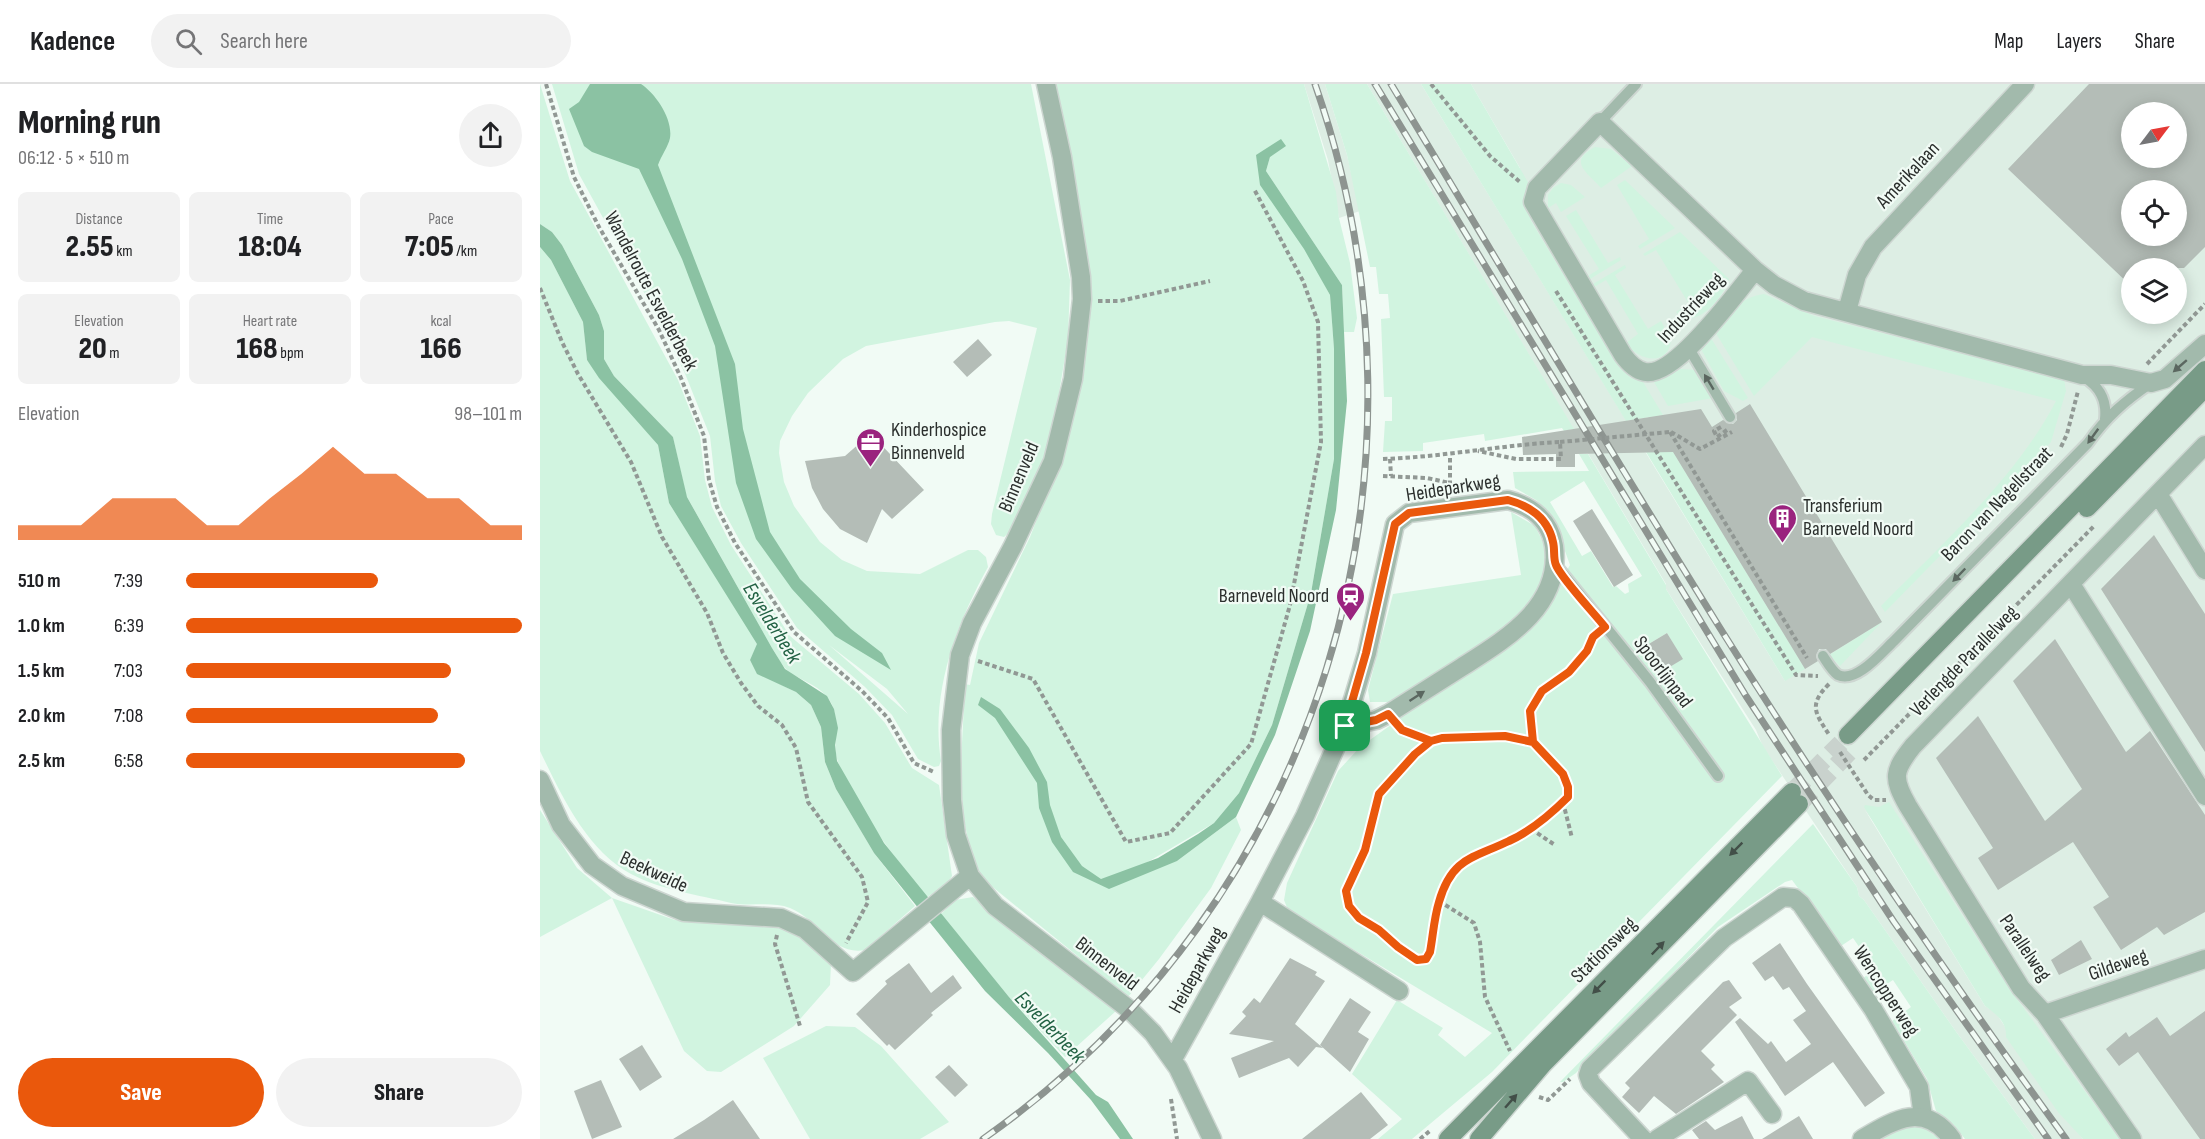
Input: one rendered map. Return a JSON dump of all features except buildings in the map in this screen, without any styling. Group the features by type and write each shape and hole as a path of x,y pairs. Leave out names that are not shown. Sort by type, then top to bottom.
{"main road":[{"path":"1856,747 2205,370"},
{"path":"1856,747 2205,388"},
{"name":"Stationsweg","path":"1448,1139 1796,798 1543,1064 1479,1139"}],"street":[{"name":"Binnenveld","path":"1046,84 1081,277 1081,302 1073,379 1053,461 1013,546 972,623 960,655 951,730 956,835 970,876 994,906 1130,1010 1154,1033 1173,1059 1212,1139"},
{"name":"Amerikalaan","path":"1847,311 1857,275 1873,247 2025,84"},
{"name":"Industrieweg","path":"1600,122 1755,270 1676,360 1659,370 1644,372 1629,363 1533,202 1537,188 1600,122"},
{"path":"1755,270 1787,293 1804,301 2082,375 2148,375"},
{"name":"Baron van Nagellstraat","path":"2148,375 2164,379 2205,344"},
{"name":"Verlengde Parallelweg","path":"1895,773 1913,746 2205,446"},
{"path":"2158,494 2205,570"},
{"name":"Heideparkweg","path":"1173,1059 1305,816 1345,726 1366,653 1395,524 1409,513 1508,500 1522,504 1536,512 1547,525 1553,540 1555,564 1545,594 1524,624 1388,714 1376,720 1345,726"},
{"path":"2071,584 2205,796"},
{"name":"Parallelweg","path":"1895,773 1896,783 1908,806 2022,988 2045,1014 2132,1139"},
{"name":"Beekweide","path":"540,780 561,825 592,865 622,886 684,912 781,918 805,929 854,972 970,876"},
{"name":"Wencopperweg","path":"1588,1075 1590,1069 1724,938 1784,897 1794,898 1801,904 1873,1009 1919,1087 1923,1117"},
{"path":"1260,902 1399,991"},
{"name":"Gildeweg","path":"2045,1014 2205,959"},
{"path":"1588,1075 1597,1091 1643,1139"},
{"path":"1657,1139 1748,1081 1772,1114"},
{"name":"Binnenveld","path":"1197,1106 1200,1139"},
{"path":"1862,1139 1905,1116 1923,1117 1941,1127 1952,1139"}],"lane":[{"name":"Industrieweg","path":"1600,122 1636,84"},
{"path":"1688,347 1730,417"},
{"path":"2082,375 2095,384 2103,396 2105,419"},
{"name":"Baron van Nagellstraat","path":"1846,676 1855,674 1894,641 2088,443 2105,419 2148,375"},
{"name":"Spoorlijnpad","path":"1555,564 1650,682 1718,776"},
{"path":"1823,656 1838,675 1846,676"}],"path":[{"name":"Wandelroute Esvelderbeek","path":"546,84 574,177 599,227 659,330 681,378 704,436 709,480 717,507 740,552 794,632 862,691 888,718 914,763 934,772 952,775"},
{"path":"1431,84 1490,156 1513,176"},
{"path":"960,655 1033,679 1126,842 1170,834 1251,744 1290,605 1321,442 1318,322 1303,281 1254,189"},
{"path":"1081,302 1120,301 1210,281"},
{"path":"540,288 574,366 631,462 662,537 707,614 723,653 758,706 782,725 796,747 808,802 862,877 868,902 839,957"},
{"path":"1556,291 1796,675 1846,676"},
{"path":"2140,368 2148,375 2205,304"},
{"path":"2056,453 2067,434 2082,375"},
{"path":"1670,432 1807,658"},
{"path":"1383,459 1450,455 1513,445 1670,432 1700,449 1719,439"},
{"path":"1478,451 1516,459 1561,459 1560,442"},
{"path":"1383,476 1450,483 1450,455"},
{"path":"1390,459 1391,476"},
{"path":"1856,747 2102,518"},
{"path":"1941,568 1965,544"},
{"path":"1533,742 1530,711 1542,691 1569,672 1587,651 1593,637 1605,627"},
{"path":"1388,714 1402,730 1431,741"},
{"path":"1505,736 1533,742 1563,774 1568,787 1568,797 1531,829 1508,842 1471,855 1457,868 1439,901 1430,952 1426,959 1417,960 1359,918 1349,906 1346,891 1365,850 1379,794 1415,754 1431,741 1442,738 1505,736"},
{"path":"1563,802 1572,838"},
{"path":"1531,829 1555,845"},
{"path":"1439,901 1474,923 1480,942 1485,997 1514,1058"},
{"path":"781,918 774,944 800,1026"},
{"path":"1536,1096 1548,1100 1571,1078 1588,1075"}],"shaded area":[{"path":"540,84 570,181 678,380 700,436 705,480 712,507 731,545 790,636 859,694 885,723 912,768 939,785 952,876 946,885 927,897 865,815 845,779 836,754 836,719 831,703 822,692 788,671 781,663 686,495 673,437 614,376 604,359 604,331 599,315 562,245 552,232 540,224"},
{"path":"552,84 1031,84 1070,280 1068,339 1054,423 1043,463 1012,530 1004,537 996,535 991,524 992,514 1037,328 1009,321 995,322 866,346 843,359 808,393 792,416 780,441 779,453 784,482 794,506 820,542 842,560 867,571 920,574 968,550 978,550 986,557 988,567 966,612 948,660 939,710 941,761 939,766 934,767 918,759 892,715 865,687 797,628 741,543 721,506 715,481 710,436 686,376 664,329 579,174","holes":["829,645 887,689 908,714"]},
{"path":"590,84 641,84 652,94 666,115 670,138 658,165 735,364 743,429 770,532 800,579 851,629 882,653 891,670 835,636 792,589 756,539 736,483 715,346 682,259 639,169 592,152 584,146 569,109 579,102"},
{"path":"1053,84 1304,84 1336,192 1339,218 1350,263 1357,318 1354,332 1344,332 1342,285 1266,171 1270,157 1256,155 1330,295 1334,349 1334,459 1311,593 1272,725 1239,793 1214,823 1146,863 1177,861 1236,817 1241,830 1211,888 1128,997 984,880 967,834 963,809 961,759 965,684 970,685 979,643 1030,537 1059,463 1086,335"},
{"path":"1304,84 1325,84 1347,155 1360,211 1339,218 1328,160"},
{"path":"1325,84 1367,84 1574,429 1564,431 1562,428 1485,441 1484,434 1423,443 1423,451 1383,452 1385,421 1392,421 1392,397 1384,397 1381,319 1390,318 1388,294 1379,294 1376,267 1370,267 1347,155"},
{"path":"1367,84 1421,84 1785,681 1652,424 1506,183 1520,168 1471,84 2205,84 2205,1139 2099,1139 1865,810 1985,1006 1996,1013 2061,1112 2083,1139 2035,1139 1859,896 1857,887 1763,747 1756,730 1666,589 1666,584"},
{"path":"1421,84 1471,84 1529,184 1525,201 1531,221 1620,368 1631,378 1643,382 1663,415 1626,421"},
{"path":"1281,139 1286,146 1270,157 1266,171 1342,285 1347,401 1336,510 1310,631 1275,735 1236,817 1177,861 1109,889 1073,872 1052,842 1039,808 1037,783 995,718 978,705 981,697 1000,709 1029,748 1047,782 1050,805 1061,837 1082,866 1101,879 1158,858 1198,834 1214,823 1239,793 1272,725 1311,593 1334,459 1334,349 1330,295 1304,249 1260,185 1256,155"},
{"path":"1595,147 1611,149 1632,166 1601,188 1582,167 1581,162 1582,157"},
{"path":"1625,180 1675,228 1640,249 1638,246 1649,239 1617,185"},
{"path":"1561,183 1571,185 1585,197 1561,212 1556,203 1548,208 1548,195"},
{"path":"1576,210 1608,263 1620,257 1621,260 1590,279 1588,276 1599,269 1566,216"},
{"path":"540,224 552,232 562,245 599,315 604,331 604,359 614,376 673,437 687,497 772,648 785,669 827,696 834,709 838,728 835,745 837,761 884,843 1009,997 1096,1095 1108,1102 1133,1139 1120,1139 1091,1100 1048,1053 985,991 874,853 836,789 825,762 821,727 811,705 796,692 757,674 750,660 757,644 669,503 658,445 599,378 587,360 583,322 551,260 540,247"},
{"path":"1680,232 1729,279 1715,303 1699,316 1691,318 1683,317 1676,312 1689,304 1656,250 1645,256 1643,254"},
{"path":"540,247 551,260 583,322 587,360 658,445 669,503 758,644 750,660 757,673 796,692 811,705 821,727 825,762 836,789 874,853 915,906 865,950 843,948 800,913 790,908 776,905 731,903 667,888 631,874 601,851 576,820 540,751"},
{"path":"1625,265 1626,268 1615,275 1648,329 1661,321 1671,340 1669,349 1658,358 1644,357 1631,349 1626,343 1638,334 1606,280 1594,287 1593,284"},
{"path":"1764,294 1814,316 2064,379 2066,391 2051,442 1885,612 1881,606 1976,509 2021,457 2056,401 1812,337 1754,396 1714,330 1742,302"},
{"path":"1709,335 1748,398 1743,401 1724,391 1701,349"},
{"path":"1681,369 1695,370 1713,398 1668,406 1654,382"},
{"path":"1646,452 1673,452 1805,669 1785,681"},
{"path":"1579,454 1588,454 1666,585 1666,589 1782,776 1492,1072 1412,1139 1378,1139 1402,1119 1352,1074 1397,1000 1443,1028 1438,1035 1465,1057 1492,1033 1288,910 1284,900 1287,883 1338,771 1360,747 1402,717 1400,713 1541,613 1570,565 1556,526 1549,514 1536,500 1515,488 1513,472 1589,471","holes":["1584,481 1642,576 1628,584 1629,592 1625,594 1616,586 1613,587 1591,551 1582,556 1550,502","1667,633 1682,659 1658,674 1642,648"]},
{"path":"1511,512 1535,526 1548,557 1539,591 1521,618 1394,702 1370,702 1368,690 1393,594 1521,575"},
{"path":"1882,622 1840,666 1829,655"},
{"path":"1889,802 2011,991 2120,1139 2083,1139 2058,1112 2006,1037 2003,1023 1985,1006 1864,807 1865,805 1879,807"},
{"path":"540,810 577,868 612,898 540,937"},
{"path":"1813,824 1857,887 1859,896 2035,1139 1965,1139 1954,1125 1936,1111 1927,1079 1892,1021 1911,1007 1893,980 1873,993 1863,978 1875,970 1853,938 1841,946 1792,880 1785,882 1718,927 1576,1073 1560,1082"},
{"path":"973,897 1007,927 1116,1011 1065,1057 1009,997 941,914 955,900"},
{"path":"612,898 675,920 764,925 790,929 831,963 830,985 794,1026 721,1072 707,1071 684,1051"},
{"path":"826,1026 855,1027 881,1046 949,1122 920,1139 810,1139 763,1058"},
{"path":"1918,1124 1940,1139 1879,1139 1894,1130"}],"tunnel":[{"path":"1792,792 1841,743"},
{"path":"1799,804 1855,746"}],"railway":[{"path":"983,1139 1100,1041 1197,929 1273,803 1327,668 1359,525 1368,379 1353,231 1315,84"},
{"path":"1375,84 1746,696 1894,922 2048,1139"},
{"path":"1391,84 1637,493 1761,693 1888,886 2066,1139"}],"place":[{"name":"Kinderhospice Binnenveld","path":"870,468"},
{"name":"Transferium Barneveld Noord","path":"1782,544"},
{"name":"Barneveld Noord","path":"1350,622"}],"route":[{"path":"1345,726 1366,653 1395,524 1409,513 1508,500 1522,504 1536,512 1547,525 1553,540 1555,564 1605,627 1593,637 1578,663 1542,691 1530,711 1533,742 1505,736 1442,738 1431,741 1415,754 1379,794 1365,850 1346,891 1349,906 1359,918 1379,930 1398,947 1417,960 1426,959 1430,952 1439,901 1457,868 1471,855 1508,842 1531,829 1568,797 1568,787 1563,774 1533,742 1505,736 1442,738 1431,741 1402,730 1388,714 1376,720 1345,726"}],"water label":[{"name":"Esvelderbeek","path":"772,623"},
{"name":"Esvelderbeek","path":"1050,1027"}]}
